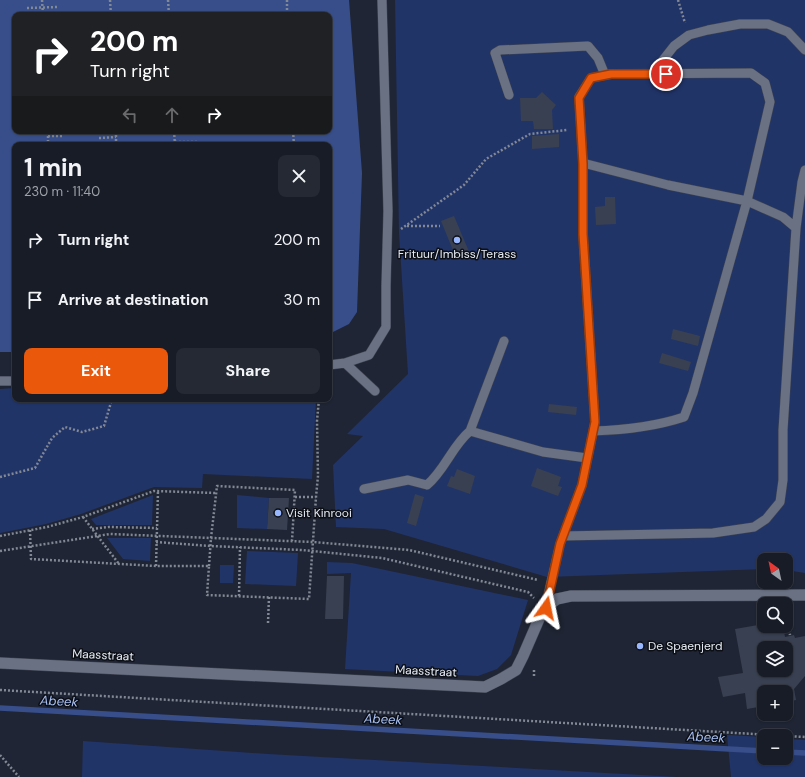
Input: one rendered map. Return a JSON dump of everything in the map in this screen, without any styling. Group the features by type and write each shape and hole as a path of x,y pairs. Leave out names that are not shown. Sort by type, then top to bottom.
{"street":[{"name":"Maasstraat","path":"0,663 485,687 516,670 539,619 546,608 557,599 572,596 805,596"}],"lane":[{"path":"332,365 345,363 369,355 386,327 388,211 382,0"},
{"path":"652,74 674,46 688,35 740,24 768,24 788,32 805,50"},
{"path":"509,95 495,53 500,50 588,46 598,58 605,75"},
{"path":"546,608 563,536 582,485 587,458 593,431 595,422 583,234 583,164 579,98 591,78 605,75 751,74 765,83 770,102 747,201 695,386 684,416 665,424 622,430 593,431"},
{"path":"583,164 668,185 747,201 783,217 796,228"},
{"path":"563,536 713,533 754,527 766,520 780,502 783,480 783,430 796,228 805,170"},
{"path":"364,489 408,480 427,485 435,478 461,439 470,431 504,341"},
{"path":"345,363 375,391"},
{"path":"0,381 12,380"},
{"path":"470,431 543,452 587,458"}],"path":[{"path":"42,0 43,12"},
{"path":"110,0 111,12"},
{"path":"168,0 169,12"},
{"path":"287,0 287,12"},
{"path":"678,0 688,35"},
{"path":"27,8 57,7"},
{"path":"388,239 464,184 486,159 530,134 580,128"},
{"path":"48,142 48,136 64,136"},
{"path":"99,138 116,137 116,142"},
{"path":"406,226 440,226"},
{"path":"0,478 35,468 52,438 65,427 82,432 104,426 111,402"},
{"path":"292,541 295,490 217,486 210,546 207,595 309,599 318,476 317,421 319,402"},
{"path":"0,536 83,517 154,491 216,493"},
{"path":"156,566 158,491"},
{"path":"295,497 316,497"},
{"path":"83,517 120,564"},
{"path":"92,529 109,527 157,528"},
{"path":"30,530 31,559 156,566 209,566"},
{"path":"0,551 110,534 313,542 409,550 551,582"},
{"path":"156,542 313,551 382,558 528,592 546,608"},
{"path":"239,596 240,547"},
{"path":"268,623 269,597"},
{"path":"0,690 805,737"},
{"path":"0,755 19,777"}],"shaded area":[{"path":"0,0 349,0 362,173 357,312 349,324 332,332 332,142 12,142 12,352 0,352"},
{"path":"395,0 805,0 805,573 793,571 793,553 757,553 757,569 547,577 384,529 336,527 333,465 363,436 347,434 408,374 399,233"},
{"path":"12,388 12,402 316,402 312,479 203,474 202,488 154,487 81,514 46,524 0,533 0,389"},
{"path":"153,495 152,525 96,525 91,519"},
{"path":"237,495 269,498 267,529 237,528"},
{"path":"107,538 151,538 150,561 123,559"},
{"path":"247,551 298,553 296,586 245,584"},
{"path":"327,562 352,563 528,600 511,655 497,669 478,676 345,669 351,573 327,574"},
{"path":"220,565 234,565 233,583 220,583"},
{"path":"727,735 757,737 757,765 793,765 793,739 805,740 805,777 731,777"},
{"path":"83,741 268,754 677,777 82,777"}],"building":[{"path":"542,92 556,105 552,110 553,129 534,129 533,121 521,121 520,98 536,98"},
{"path":"559,134 559,147 532,149 532,136"},
{"path":"605,197 615,197 616,224 596,225 595,207 605,206"},
{"name":"Frituur/Imbiss/Terass","path":"454,216 470,254 457,260 441,221"},
{"path":"673,329 700,336 698,346 671,339"},
{"path":"662,353 691,362 688,371 659,363"},
{"path":"549,404 577,407 576,415 548,412"},
{"path":"537,468 561,477 558,486 562,487 558,496 531,486"},
{"path":"457,469 475,476 470,494 447,486 451,476 454,477"},
{"path":"415,494 424,497 416,526 407,523"},
{"name":"Visit Kinrooi","path":"269,498 289,498 287,530 267,529"},
{"path":"327,576 344,576 343,619 325,619"},
{"path":"757,625 757,633 784,633 785,637 794,635 795,638 805,636 805,676 794,689 796,700 793,701 793,685 757,685 757,707 747,709 745,693 723,697 718,677 743,673 735,629"}],"waterway":[{"name":"Abeek","path":"0,708 757,751"},
{"name":"Abeek","path":"793,752 805,753"}],"place":[{"name":"Frituur/Imbiss/Terass","path":"457,240"},
{"name":"Visit Kinrooi","path":"278,513"},
{"name":"De Spaenjerd","path":"640,646"}],"route":[{"path":"546,608 560,544 582,485 595,422 583,234 583,164 579,98 591,78 611,74 666,74"}]}
